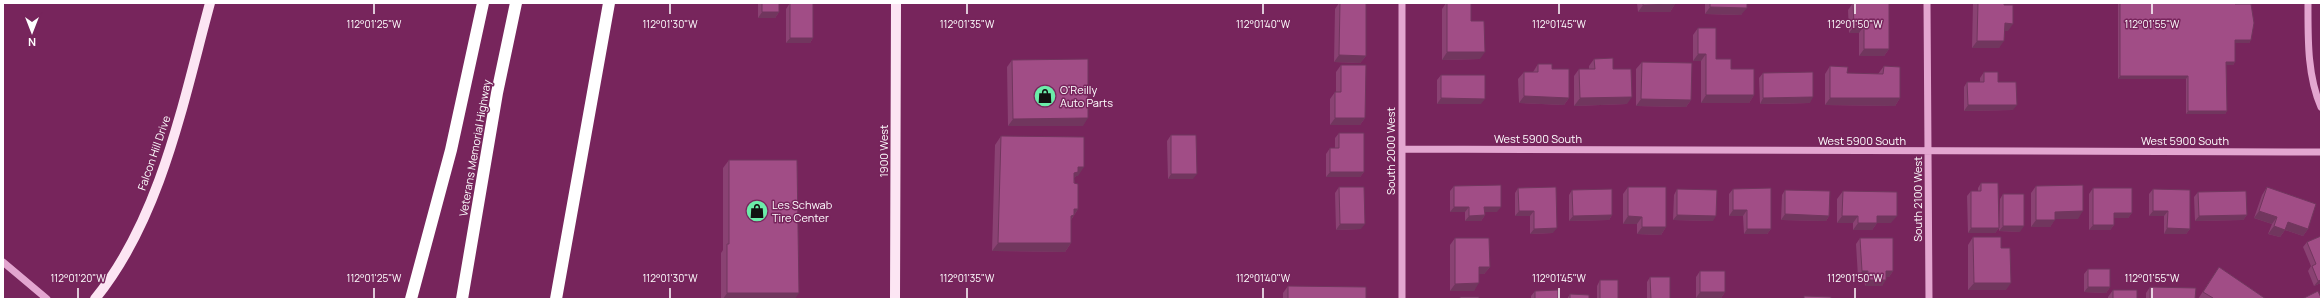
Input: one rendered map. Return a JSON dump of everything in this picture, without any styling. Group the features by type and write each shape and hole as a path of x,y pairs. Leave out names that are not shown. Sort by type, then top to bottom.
{"highway":[{"path":"411,299 451,150 483,3"},
{"name":"Veterans Memorial Highway","path":"462,299 497,93 516,3"},
{"path":"557,297 609,3"}],"main road":[{"name":"Falcon Hill Drive","path":"95,299 116,270 146,214 174,136 210,3"},
{"name":"1900 West","path":"895,299 896,3"}],"street":[{"name":"South 2000 West","path":"1402,3 1402,299"},
{"name":"South 2100 West","path":"1928,3 1929,299"},
{"path":"2308,3 2308,45 2315,93 2321,107"},
{"name":"West 5900 South","path":"1402,149 1928,152 2321,152"},
{"path":"3,262 47,299"}],"building":[{"path":"762,3 779,3 779,12 762,12"},
{"path":"790,3 813,3 813,38 790,38"},
{"path":"1340,3 1366,3 1366,56 1339,55"},
{"path":"1447,3 1471,3 1471,21 1484,21 1485,52 1447,52"},
{"path":"1643,3 1675,3 1675,4 1643,5"},
{"path":"1710,3 1747,3 1747,8 1710,7"},
{"path":"1853,3 1889,3 1889,49 1864,49 1864,26 1854,26"},
{"path":"1978,3 2004,3 2004,5 2013,5 2013,24 2005,23 2004,41 1977,41"},
{"path":"2120,3 2251,4 2254,23 2251,40 2235,40 2235,62 2226,62 2227,111 2188,111 2188,76 2120,76"},
{"path":"1698,28 1716,28 1716,59 1731,59 1731,69 1754,69 1754,95 1706,95 1706,54 1698,54"},
{"path":"1613,58 1613,69 1631,69 1632,97 1580,98 1579,69 1595,69 1594,59"},
{"name":"O'Reilly Auto Parts","path":"1088,59 1088,118 1013,119 1012,60"},
{"path":"1642,62 1692,63 1691,100 1641,99"},
{"path":"1538,64 1552,64 1552,69 1569,69 1569,98 1524,96 1524,72 1538,72"},
{"path":"1341,65 1366,65 1365,118 1335,118 1335,92 1341,92"},
{"path":"1830,66 1848,67 1847,73 1883,74 1884,66 1900,67 1900,98 1830,98"},
{"path":"1813,72 1813,97 1763,98 1763,73"},
{"path":"1984,72 1998,72 1998,82 2016,82 2017,105 1968,105 1967,82 1984,82"},
{"path":"1441,75 1485,75 1485,99 1441,98"},
{"path":"1339,133 1364,133 1364,172 1330,172 1330,148 1339,148"},
{"path":"1171,135 1196,135 1197,174 1171,174"},
{"path":"1001,136 1084,137 1084,167 1078,167 1078,172 1074,173 1074,183 1078,184 1078,209 1074,209 1074,215 1071,216 1071,243 998,243"},
{"name":"Les Schwab Tire Center","path":"729,160 797,160 799,293 727,293 727,244 729,244"},
{"path":"1981,183 1998,183 1999,228 1971,228 1971,191 1981,191"},
{"path":"1501,185 1501,207 1484,207 1485,215 1469,216 1469,207 1454,207 1454,186"},
{"path":"2083,185 2083,211 2055,212 2055,220 2036,220 2036,186"},
{"path":"1339,187 1364,187 1365,224 1340,224"},
{"path":"1556,187 1557,228 1534,229 1534,211 1519,211 1518,188"},
{"path":"1628,187 1666,187 1666,227 1642,227 1642,217 1628,216"},
{"path":"2267,187 2316,204 2308,229 2288,222 2285,230 2274,226 2277,217 2259,211"},
{"path":"1771,188 1771,229 1747,229 1747,210 1733,210 1733,189"},
{"path":"2093,188 2132,188 2132,213 2114,213 2114,225 2093,225"},
{"path":"1612,189 1612,215 1573,216 1572,190"},
{"path":"1677,189 1717,190 1716,216 1677,215"},
{"path":"2153,189 2190,190 2190,229 2167,228 2168,211 2153,211"},
{"path":"1785,190 1830,191 1829,216 1785,214"},
{"path":"1843,191 1897,192 1897,216 1877,216 1877,223 1858,223 1858,216 1842,216"},
{"path":"2246,191 2247,215 2199,216 2198,192"},
{"path":"2003,194 2024,194 2024,226 2003,226"},
{"path":"2321,236 2321,280 2318,281 2312,266 2316,264 2307,242"},
{"path":"1973,237 2001,237 2001,248 2010,248 2011,283 1974,283"},
{"path":"1455,238 1489,238 1490,267 1479,267 1479,283 1455,284"},
{"path":"1860,238 1893,238 1893,271 1886,271 1886,280 1868,280 1868,271 1862,271"},
{"path":"2219,267 2266,299 2212,299 2213,298 2203,292"},
{"path":"2088,269 2110,269 2110,287 2088,287"},
{"path":"1700,271 1725,271 1725,292 1700,292"},
{"path":"1650,277 1670,277 1670,299 1651,299"},
{"path":"1600,280 1618,280 1618,299 1600,299"},
{"path":"1288,286 1366,287 1366,299 1288,299"},
{"path":"2150,287 2196,288 2195,299 2150,299"},
{"path":"1558,290 1558,299 1535,299 1535,291"},
{"path":"2113,290 2137,290 2137,299 2113,299"},
{"path":"2318,291 2321,299 2302,299"},
{"path":"1570,294 1589,295 1589,299 1570,299"},
{"path":"1804,296 1831,297 1831,299 1804,299"},
{"path":"1460,297 1479,297 1479,299 1460,299"}],"place":[{"name":"O'Reilly Auto Parts","path":"1045,96"},
{"name":"Les Schwab Tire Center","path":"757,211"}]}
